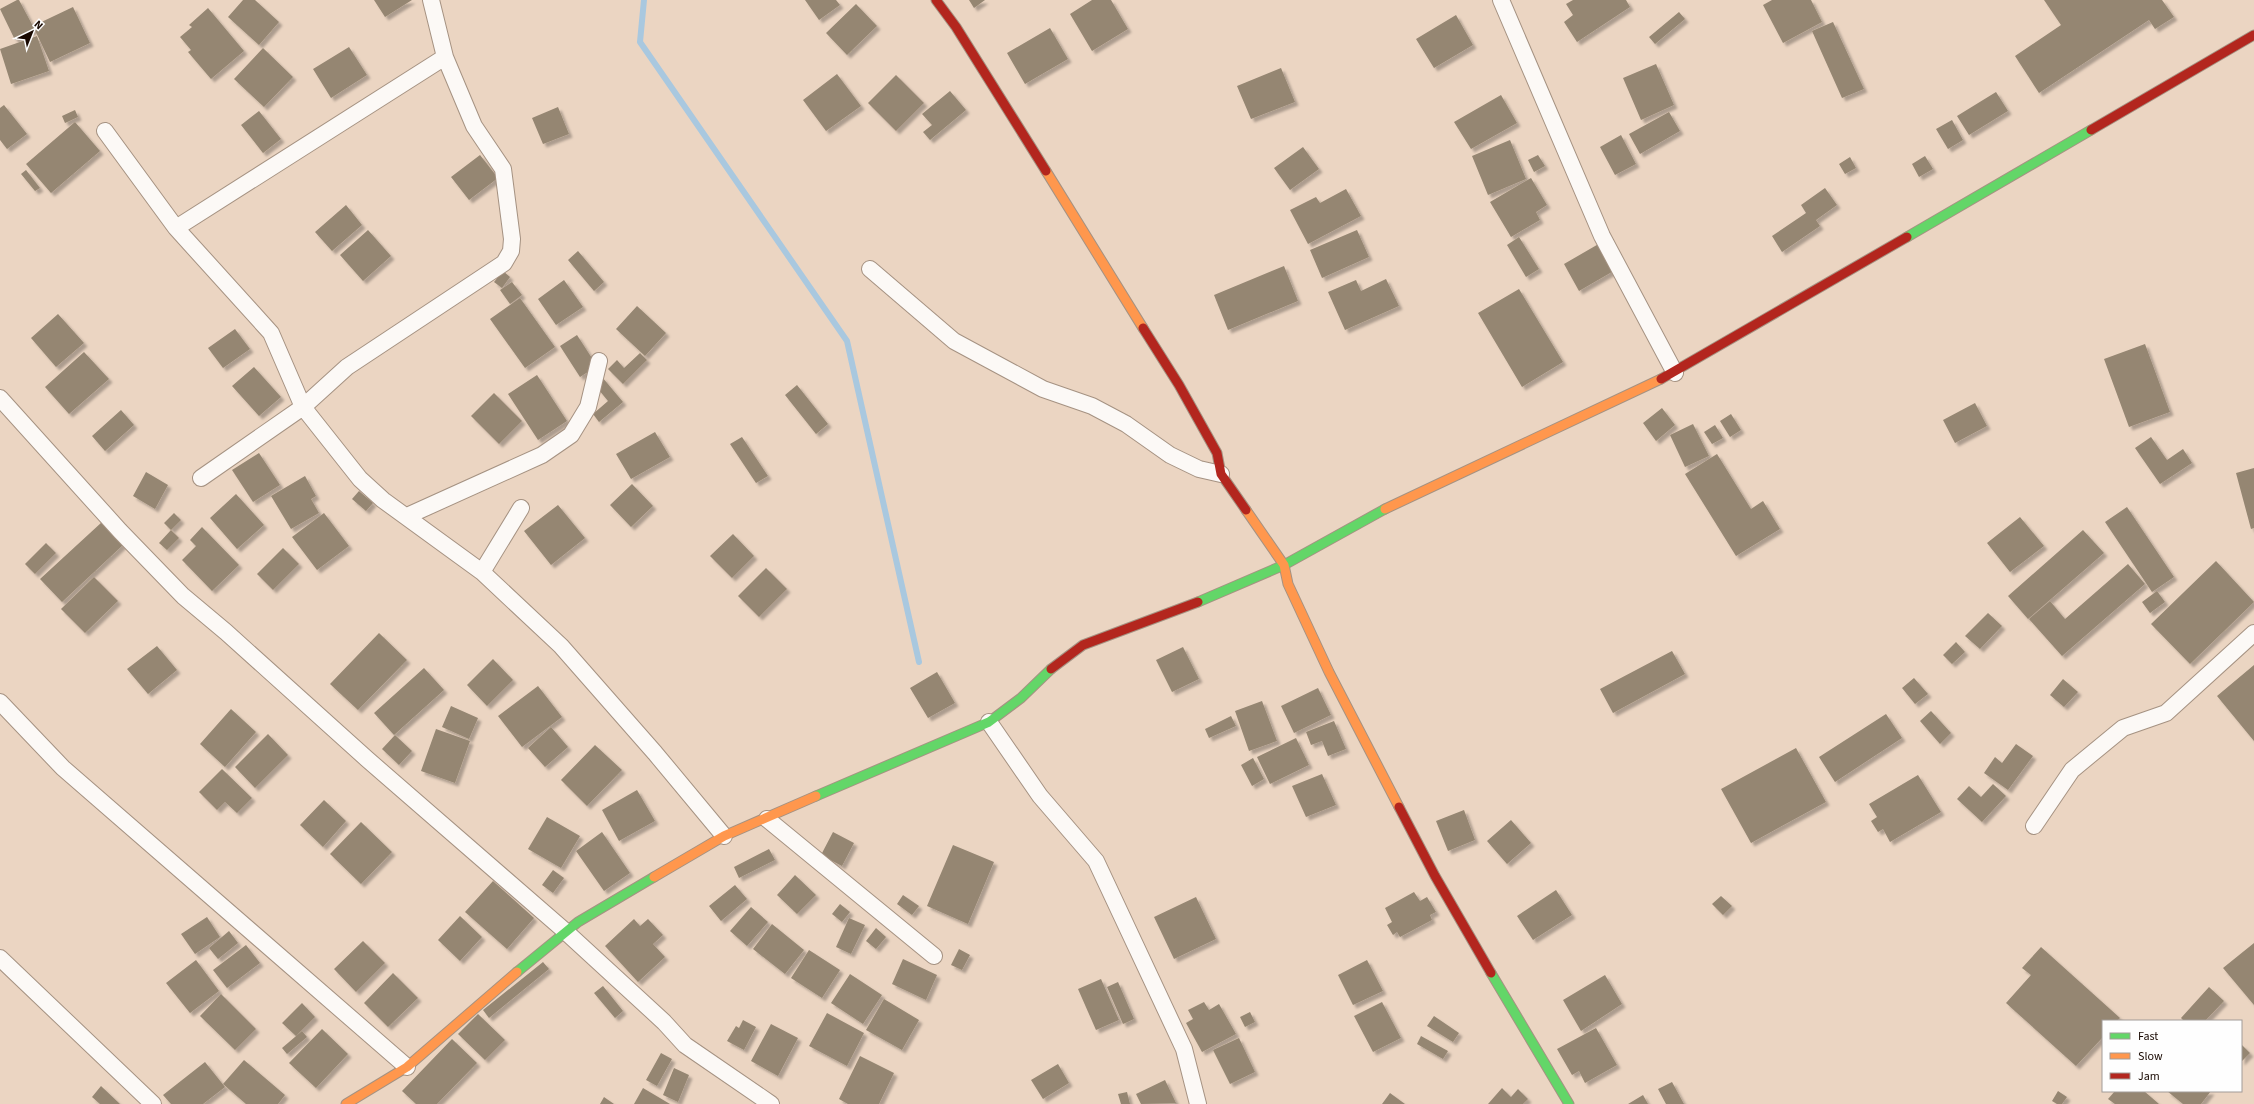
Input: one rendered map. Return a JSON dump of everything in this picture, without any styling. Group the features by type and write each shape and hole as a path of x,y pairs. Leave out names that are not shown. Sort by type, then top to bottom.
{"street":[{"path":"201,478 303,407 348,367 504,263 511,251 512,239 503,169 474,126 446,57 431,0"},
{"path":"936,0 956,28 1179,385 1217,453 1221,474 1284,565 1288,584 1329,672 1435,876 1529,1040 1569,1104"},
{"path":"1501,0 1602,236 1675,373"},
{"path":"355,1102 407,1067 564,931 724,836 767,819 962,732 990,722 1021,698 1056,664 1083,645 1214,596 1284,565 1403,499 1675,373 2254,35"},
{"path":"176,228 446,57"},
{"path":"105,130 176,228 271,333 303,407 360,479 383,500 482,572 561,646 655,753 724,836"},
{"path":"870,269 954,341 1043,389 1092,406 1176,458 1199,469 1221,474"},
{"path":"407,516 542,455 571,435 588,407 599,361"},
{"path":"0,398 120,531 183,596 226,632 368,760 564,931 664,1022 685,1044 771,1104"},
{"path":"482,572 521,508"},
{"path":"2034,826 2072,770 2124,728 2166,713 2254,634"},
{"path":"0,702 63,768 407,1067"},
{"path":"990,722 1040,796 1096,861 1184,1050 1198,1104"},
{"path":"767,819 934,956"},
{"path":"0,958 153,1104"}],"building":[{"path":"19,0 35,30 15,40 0,9"},
{"path":"243,0 255,0 279,22 259,45 228,17"},
{"path":"374,0 412,0 385,17"},
{"path":"805,0 836,0 840,5 819,20"},
{"path":"969,0 985,0 974,8"},
{"path":"1092,0 1111,0 1128,29 1092,51 1070,14"},
{"path":"1573,0 1626,0 1630,7 1577,42 1564,22 1573,15 1566,4"},
{"path":"1772,0 1811,0 1822,22 1783,43 1763,5"},
{"path":"2044,0 2162,0 2174,17 2155,29 2149,20 2039,93 2015,56 2061,25"},
{"path":"856,4 877,26 847,55 826,33"},
{"path":"73,7 90,43 50,62 33,26"},
{"path":"208,8 244,51 211,79 188,52 191,50 180,37 192,27 189,25"},
{"path":"1679,12 1685,19 1655,44 1649,37"},
{"path":"1456,15 1473,45 1434,68 1416,39"},
{"path":"1833,22 1864,89 1842,98 1812,31"},
{"path":"1050,28 1068,59 1025,84 1007,53"},
{"path":"37,36 49,71 11,84 0,49"},
{"path":"349,47 367,75 331,98 313,69"},
{"path":"263,48 293,77 264,107 234,79"},
{"path":"1656,64 1674,105 1641,120 1623,78"},
{"path":"1281,68 1295,102 1251,119 1237,86"},
{"path":"837,74 861,106 826,131 803,100"},
{"path":"896,75 924,103 896,131 868,103"},
{"path":"950,91 966,110 930,140 923,132 932,125 922,114"},
{"path":"1996,92 2008,111 1969,135 1957,116"},
{"path":"1501,95 1517,123 1471,149 1454,122"},
{"path":"4,105 27,134 7,149 0,140 0,108"},
{"path":"558,107 569,134 543,144 532,118"},
{"path":"75,110 78,117 65,123 62,116"},
{"path":"259,111 281,139 263,153 241,125"},
{"path":"1669,112 1680,131 1640,154 1629,134"},
{"path":"1952,120 1963,140 1948,149 1936,129"},
{"path":"75,122 100,151 51,193 26,164"},
{"path":"1621,135 1636,164 1615,175 1600,147"},
{"path":"1510,140 1526,179 1488,195 1472,156"},
{"path":"1303,147 1319,169 1290,190 1274,168"},
{"path":"480,155 498,178 469,200 451,177"},
{"path":"1538,155 1545,166 1534,172 1528,160"},
{"path":"1925,156 1933,169 1919,177 1912,164"},
{"path":"1850,157 1856,168 1845,174 1839,164"},
{"path":"26,170 40,188 35,191 21,174"},
{"path":"1531,178 1547,205 1536,212 1540,220 1511,237 1490,202"},
{"path":"1825,188 1837,205 1816,220 1820,226 1782,252 1772,236 1806,213 1801,205"},
{"path":"1346,189 1361,216 1308,244 1290,210 1316,197 1320,203"},
{"path":"346,205 362,225 332,251 315,232"},
{"path":"368,230 391,256 363,281 340,255"},
{"path":"1357,230 1369,257 1322,278 1310,250"},
{"path":"1519,237 1539,269 1526,277 1507,245"},
{"path":"1602,242 1617,269 1579,291 1564,264"},
{"path":"578,251 604,282 594,291 568,260"},
{"path":"1284,266 1298,301 1228,330 1214,295"},
{"path":"503,271 510,277 502,288 494,282"},
{"path":"1386,279 1399,306 1345,330 1328,292 1356,280 1361,291"},
{"path":"564,280 583,307 556,325 538,299"},
{"path":"512,282 522,295 510,304 500,290"},
{"path":"1519,289 1563,362 1522,387 1478,313"},
{"path":"520,298 555,347 525,368 490,319"},
{"path":"637,306 666,333 645,356 616,329"},
{"path":"58,314 84,343 56,367 31,338"},
{"path":"235,329 250,349 223,368 208,348"},
{"path":"577,335 597,366 580,377 560,346"},
{"path":"2145,344 2170,412 2129,427 2104,359"},
{"path":"84,352 109,379 69,414 45,387"},
{"path":"640,353 647,360 623,384 608,369 617,360 624,368"},
{"path":"254,367 281,397 259,416 232,386"},
{"path":"537,375 567,421 538,440 508,394"},
{"path":"602,377 623,402 599,422 593,414 608,401 594,384"},
{"path":"797,385 828,424 816,434 785,395"},
{"path":"494,393 522,421 499,444 471,416"},
{"path":"1975,403 1987,426 1955,443 1943,420"},
{"path":"1662,408 1675,425 1656,441 1643,423"},
{"path":"121,410 134,425 105,451 92,436"},
{"path":"1731,414 1741,430 1730,437 1720,421"},
{"path":"1693,424 1709,456 1685,467 1670,435"},
{"path":"1715,425 1723,438 1712,444 1704,432"},
{"path":"655,432 670,457 631,479 616,454"},
{"path":"742,437 768,476 756,483 730,444"},
{"path":"2151,437 2167,460 2183,449 2192,463 2160,484 2135,448"},
{"path":"259,453 280,485 253,502 232,470"},
{"path":"1717,454 1751,509 1763,501 1780,529 1736,556 1685,474"},
{"path":"2254,468 2254,528 2251,529 2236,473"},
{"path":"146,472 168,485 155,509 133,496"},
{"path":"305,476 316,496 311,499 319,513 291,529 271,496"},
{"path":"632,484 653,506 631,527 610,505"},
{"path":"359,491 373,503 366,511 352,499"},
{"path":"236,494 264,525 237,549 210,518"},
{"path":"558,505 585,538 551,565 524,531"},
{"path":"2127,507 2174,577 2152,592 2105,522"},
{"path":"174,513 181,520 171,530 164,523"},
{"path":"324,513 349,546 317,570 292,537"},
{"path":"2020,517 2044,546 2010,572 1987,543"},
{"path":"102,522 123,545 62,602 40,579"},
{"path":"202,527 239,565 212,591 182,560 196,546 190,540"},
{"path":"171,530 179,538 167,550 159,543"},
{"path":"2083,530 2104,553 2028,619 2008,596"},
{"path":"733,534 754,556 732,578 710,556"},
{"path":"46,543 56,553 35,574 25,564"},
{"path":"283,548 299,564 273,590 257,574"},
{"path":"2216,561 2254,602 2190,664 2151,624"},
{"path":"2128,564 2145,584 2062,656 2029,619 2050,601 2065,619"},
{"path":"766,568 787,589 759,617 738,596"},
{"path":"94,577 118,601 85,633 61,609"},
{"path":"2157,591 2165,602 2150,613 2142,602"},
{"path":"1988,613 2002,626 1980,649 1965,636"},
{"path":"379,633 407,660 358,710 330,684"},
{"path":"1956,642 1965,652 1952,664 1943,655"},
{"path":"157,646 177,670 148,694 127,669"},
{"path":"1183,647 1199,679 1172,692 1156,660"},
{"path":"1672,651 1685,674 1613,713 1600,689"},
{"path":"493,659 513,680 487,706 467,685"},
{"path":"2254,665 2254,741 2217,696"},
{"path":"424,668 444,690 394,735 374,713"},
{"path":"937,672 955,703 928,718 910,688"},
{"path":"1914,678 1928,694 1915,704 1902,688"},
{"path":"2063,679 2078,692 2064,707 2050,695"},
{"path":"538,686 562,717 522,747 498,716"},
{"path":"1318,688 1331,715 1294,733 1281,706"},
{"path":"1262,701 1277,741 1249,751 1235,711"},
{"path":"451,706 478,718 469,739 442,727"},
{"path":"231,709 256,732 225,767 200,744"},
{"path":"1931,711 1951,733 1940,744 1920,721"},
{"path":"1886,714 1902,738 1835,782 1819,757"},
{"path":"1231,716 1236,726 1209,738 1205,729"},
{"path":"1334,721 1346,749 1328,756 1322,741 1311,745 1306,732"},
{"path":"551,727 568,747 545,767 528,748"},
{"path":"436,729 470,741 455,783 421,771"},
{"path":"268,734 288,755 255,788 235,767"},
{"path":"395,735 412,751 399,765 382,749"},
{"path":"1296,738 1309,765 1270,784 1257,757"},
{"path":"2016,744 2033,756 2008,790 1984,773 1995,757 2002,763"},
{"path":"595,745 622,770 587,806 561,780"},
{"path":"1796,748 1826,802 1751,843 1721,789"},
{"path":"1253,758 1264,779 1252,786 1241,765"},
{"path":"222,769 252,798 237,813 225,802 217,810 199,792"},
{"path":"1322,774 1336,805 1306,817 1292,786"},
{"path":"1918,775 1941,812 1890,842 1883,829 1878,832 1871,821 1877,817 1869,804"},
{"path":"1993,784 2006,796 1982,822 1957,799 1969,786 1981,797"},
{"path":"637,790 655,821 619,841 602,810"},
{"path":"324,800 346,821 323,847 300,825"},
{"path":"1464,810 1475,840 1448,851 1436,821"},
{"path":"547,817 580,836 561,868 528,849"},
{"path":"1511,820 1531,843 1507,864 1487,841"},
{"path":"361,822 392,852 361,884 330,854"},
{"path":"602,832 630,873 604,891 576,851"},
{"path":"833,832 854,843 842,866 821,855"},
{"path":"953,845 994,862 968,924 927,906"},
{"path":"769,849 775,860 739,878 734,867"},
{"path":"553,870 564,878 553,893 542,885"},
{"path":"795,875 816,895 797,914 777,895"},
{"path":"493,881 534,918 507,949 465,912"},
{"path":"735,885 747,899 721,921 709,906"},
{"path":"1556,890 1572,915 1533,940 1517,916"},
{"path":"1414,892 1420,901 1427,897 1436,912 1430,915 1432,920 1400,937 1397,932 1393,935 1387,925 1392,922 1385,908"},
{"path":"903,895 919,906 912,915 897,904"},
{"path":"1721,896 1732,906 1723,915 1712,904"},
{"path":"1196,897 1216,939 1174,959 1154,917"},
{"path":"840,904 850,912 842,922 832,914"},
{"path":"751,907 768,922 747,946 730,931"},
{"path":"460,916 482,937 460,961 438,940"},
{"path":"207,917 220,937 195,954 181,934"},
{"path":"849,918 865,925 851,954 836,947"},
{"path":"634,919 640,926 648,919 663,935 653,944 665,957 638,982 605,946"},
{"path":"772,924 804,950 785,974 753,949"},
{"path":"876,928 886,937 876,949 866,941"},
{"path":"229,931 238,943 218,959 209,948"},
{"path":"363,941 385,963 356,992 334,969"},
{"path":"2254,943 2254,1005 2223,968"},
{"path":"246,945 260,963 227,988 213,970"},
{"path":"2041,947 2120,1018 2118,1020 2102,1020 2102,1038 2076,1066 2006,1003 2031,975 2022,968"},
{"path":"959,949 970,955 962,970 951,965"},
{"path":"809,950 840,970 822,998 791,978"},
{"path":"903,959 937,975 926,1000 892,984"},
{"path":"196,960 219,991 190,1013 166,983"},
{"path":"1367,960 1383,991 1353,1005 1338,975"},
{"path":"543,962 549,969 489,1018 483,1010"},
{"path":"393,973 418,998 388,1027 364,1003"},
{"path":"850,974 882,995 863,1024 831,1003"},
{"path":"1605,975 1622,1004 1581,1031 1563,1000"},
{"path":"1101,979 1119,1020 1096,1030 1078,989"},
{"path":"1118,982 1134,1019 1123,1024 1107,987"},
{"path":"603,986 623,1011 615,1018 594,993"},
{"path":"2209,987 2224,1001 2206,1020 2183,1020 2181,1018"},
{"path":"221,994 256,1029 235,1050 200,1016"},
{"path":"884,999 919,1020 902,1050 866,1030"},
{"path":"1204,1002 1209,1010 1219,1004 1236,1034 1202,1052 1186,1023 1193,1019 1188,1010"},
{"path":"1382,1002 1401,1038 1373,1052 1354,1016"},
{"path":"302,1003 315,1017 296,1036 282,1023"},
{"path":"1250,1012 1255,1022 1245,1027 1240,1017"},
{"path":"827,1013 864,1033 847,1066 809,1046"},
{"path":"478,1014 505,1040 485,1060 458,1034"},
{"path":"1434,1016 1459,1033 1453,1042 1427,1026"},
{"path":"743,1020 756,1027 744,1050 727,1041 736,1026 739,1028"},
{"path":"771,1024 798,1038 778,1076 751,1061"},
{"path":"1596,1028 1617,1065 1585,1083 1579,1071 1572,1075 1557,1049"},
{"path":"322,1029 348,1054 316,1088 289,1063"},
{"path":"302,1031 307,1037 287,1054 282,1048"},
{"path":"1421,1036 1448,1051 1443,1059 1417,1044"},
{"path":"1239,1038 1255,1072 1230,1084 1213,1050"},
{"path":"452,1039 477,1063 437,1104 416,1104 402,1091"},
{"path":"2242,1045 2250,1053 2242,1061"},
{"path":"661,1053 672,1059 657,1086 646,1080"},
{"path":"860,1056 894,1073 879,1104 848,1104 839,1099"},
{"path":"244,1060 285,1095 278,1104 246,1104 223,1084"},
{"path":"205,1062 225,1087 203,1104 171,1104 163,1095"},
{"path":"1058,1064 1069,1083 1043,1099 1031,1080"},
{"path":"674,1068 689,1075 678,1102 663,1095"},
{"path":"1165,1080 1176,1103 1141,1104 1136,1094"},
{"path":"1672,1082 1684,1104 1666,1104 1658,1089"},
{"path":"101,1086 120,1104 100,1104 92,1097"},
{"path":"643,1088 670,1104 634,1104"},
{"path":"1502,1088 1511,1097 1518,1089 1528,1099 1523,1104 1488,1104"},
{"path":"2058,1091 2067,1097 2062,1104 2057,1104 2052,1101"},
{"path":"1127,1092 1130,1104 1121,1104 1118,1094"},
{"path":"2114,1092 2145,1092 2159,1104 2115,1104 2108,1099"},
{"path":"2168,1092 2210,1092 2201,1104 2183,1104"},
{"path":"1390,1093 1405,1104 1382,1104"},
{"path":"1643,1095 1648,1104 1628,1104"},
{"path":"604,1097 614,1104 600,1104"}],"waterway":[{"path":"644,0 640,42 847,341 919,662"}],"traffic: fast":[{"path":"1907,237 2091,130"},
{"path":"1198,602 1284,565 1385,509"},
{"path":"816,796 989,722 1021,698 1051,669"},
{"path":"517,972 578,922 654,877"},
{"path":"1491,973 1569,1104"}],"traffic: slow":[{"path":"1046,171 1143,328"},
{"path":"1385,509 1661,379"},
{"path":"1246,510 1284,565 1288,584 1329,672 1399,807"},
{"path":"654,877 724,836 816,796"},
{"path":"346,1104 407,1067 517,972"}],"traffic: jam":[{"path":"936,0 956,27 1046,171"},
{"path":"2091,130 2254,35"},
{"path":"1661,379 1907,237"},
{"path":"1143,328 1179,385 1217,453 1221,474 1246,510"},
{"path":"1051,669 1083,645 1198,602"},
{"path":"1399,807 1435,876 1491,973"}]}
